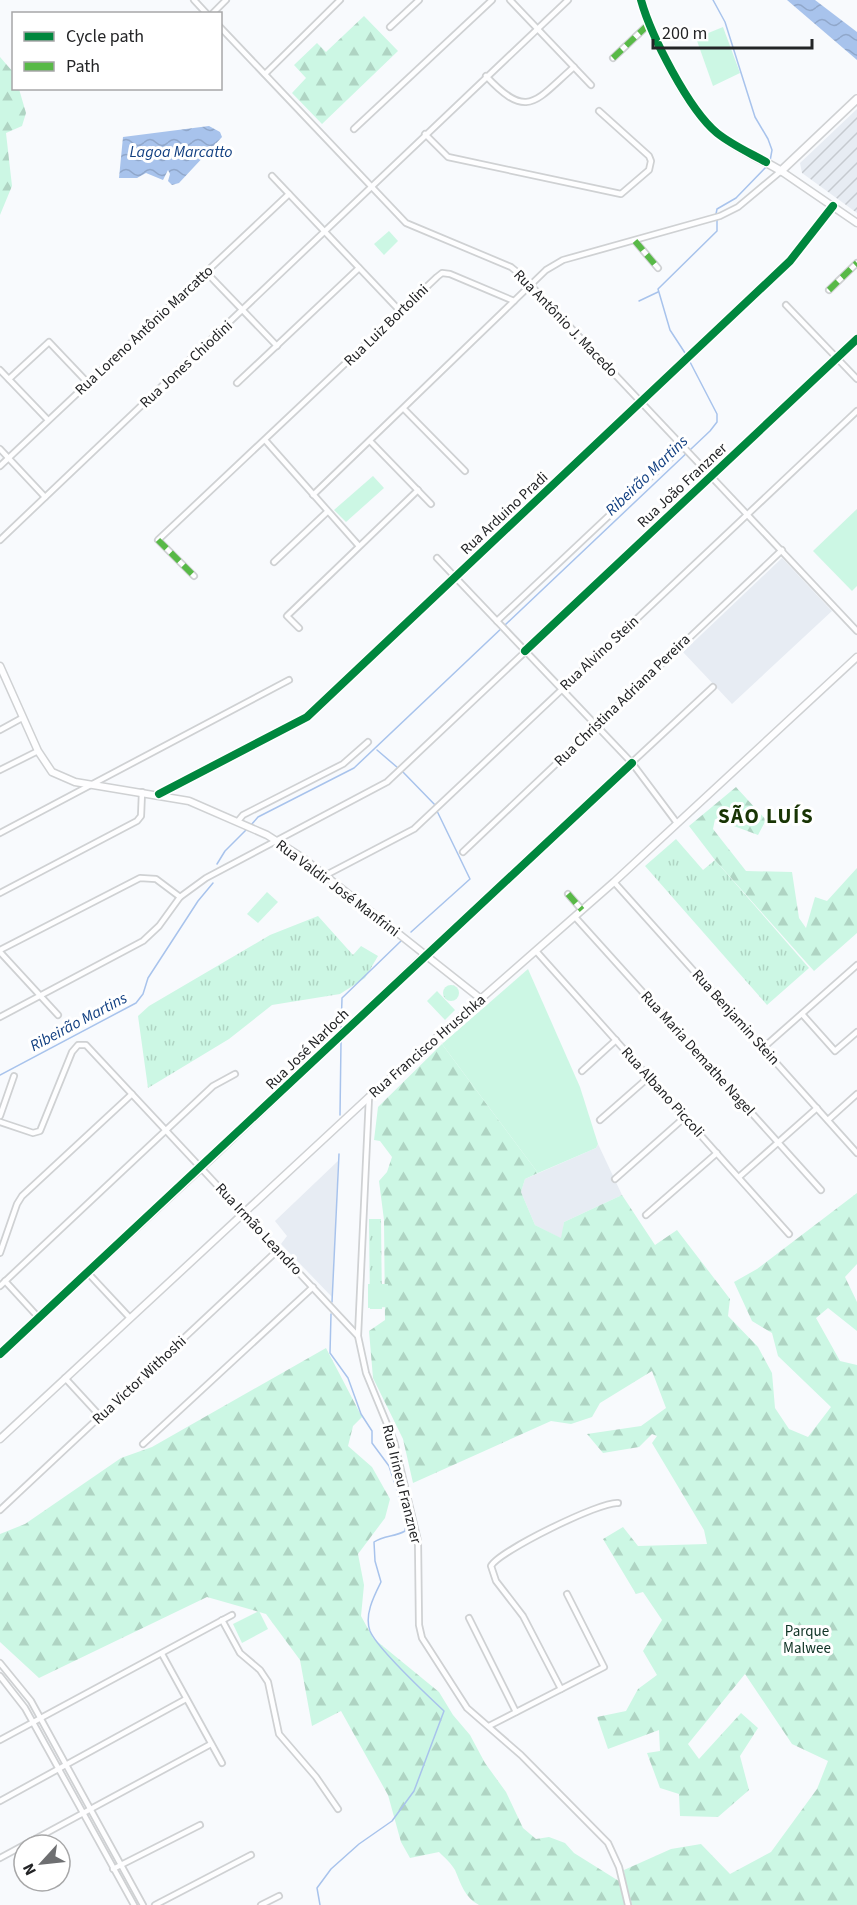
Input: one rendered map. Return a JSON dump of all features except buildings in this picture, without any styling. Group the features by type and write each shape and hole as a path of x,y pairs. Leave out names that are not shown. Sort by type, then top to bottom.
{"main road":[{"path":"641,0 649,24 662,50 708,125 732,143 781,171 857,224"},
{"path":"781,171 857,99"},
{"name":"Rua Francisco Hruschka","path":"0,1439 369,1097 614,882 857,657"},
{"name":"Rua Valdir José Manfrini","path":"0,666 38,751 52,772 62,778 91,785 159,794 189,801 238,821 278,841 326,875 481,999"},
{"name":"Rua José Narloch","path":"0,1354 201,1168 426,954"}],"street":[{"path":"194,0 205,12"},
{"path":"214,12 226,0"},
{"path":"265,74 340,0"},
{"path":"390,27 419,0"},
{"path":"354,129 492,0"},
{"path":"510,0 591,85"},
{"name":"Rua Jones Chiodini","path":"0,540 568,0"},
{"path":"614,58 649,24"},
{"name":"Rua Antônio J. Macedo","path":"222,29 406,223 511,267 531,284 857,631"},
{"path":"486,76 509,99 525,104 537,100 574,67"},
{"path":"425,134 448,157 621,194 649,170 651,161 649,156 599,111"},
{"path":"313,495 531,284 555,264 720,216 738,207 781,171"},
{"path":"272,176 400,311"},
{"name":"Rua Loreno Antônio Marcatto","path":"0,466 288,194"},
{"name":"Rua Arduino Pradi","path":"159,794 307,717 790,261 833,206"},
{"path":"635,241 658,268"},
{"path":"829,290 857,263"},
{"path":"237,383 358,268"},
{"path":"206,272 277,346"},
{"name":"Rua Luiz Bortolini","path":"194,576 158,540 442,273 514,301"},
{"path":"786,305 857,379"},
{"name":"Rua João Franzner","path":"0,1017 142,941 159,926 180,897 206,878 374,791 404,766 857,339"},
{"path":"9,379 49,342 87,382"},
{"path":"0,370 48,420"},
{"path":"404,409 465,471"},
{"name":"Rua Alvino Stein","path":"326,875 409,832 857,411"},
{"path":"265,440 359,546"},
{"path":"370,441 431,504"},
{"path":"0,449 45,497"},
{"path":"498,623 686,450"},
{"path":"298,628 287,616 418,490"},
{"path":"274,562 327,512"},
{"name":"Rua Christina Adriana Pereira","path":"463,852 782,550"},
{"path":"437,558 632,763 677,823"},
{"path":"0,833 289,680"},
{"name":"Rua José Narloch","path":"426,954 712,687"},
{"path":"0,729 22,718"},
{"path":"238,821 243,815 343,764 368,742"},
{"path":"0,770 38,751"},
{"path":"0,893 137,821 141,816 142,792"},
{"path":"58,1015 0,951 140,878 156,879 180,897"},
{"name":"Rua Benjamin Stein","path":"614,882 857,1153"},
{"path":"568,894 582,910"},
{"name":"Rua Maria Demathe Nagel","path":"575,917 821,1190"},
{"name":"Rua Albano Piccoli","path":"536,951 789,1234"},
{"path":"763,1048 857,965"},
{"path":"802,1014 835,1051 857,1032"},
{"path":"582,1071 616,1040"},
{"name":"Rua Irmão Leandro","path":"0,1122 33,1133 40,1131 74,1048 78,1045 86,1045 358,1336"},
{"path":"0,1286 213,1086 235,1074"},
{"path":"0,1116 14,1076"},
{"path":"600,1120 649,1077"},
{"path":"0,1253 22,1196 132,1094"},
{"path":"828,1120 857,1094"},
{"name":"Rua Irineu Franzner","path":"369,1097 358,1336 366,1373 394,1441 418,1541 420,1632 467,1708 489,1726 609,1843 616,1858 628,1905"},
{"path":"738,1177 817,1108"},
{"path":"615,1179 685,1117"},
{"path":"646,1215 717,1154"},
{"name":"Rua Victor Withoshi","path":"0,1510 278,1250"},
{"path":"88,1273 130,1318"},
{"path":"5,1281 39,1318"},
{"path":"143,1444 313,1287"},
{"path":"65,1378 100,1416"},
{"path":"561,1689 523,1616 493,1576 491,1566 494,1561 589,1511 608,1503 618,1503"},
{"path":"489,1726 604,1667 567,1594"},
{"path":"0,1740 232,1615"},
{"path":"469,1618 516,1712"},
{"path":"222,1620 240,1653 260,1670 268,1682 279,1734 316,1777 338,1809"},
{"path":"162,1654 222,1763"},
{"path":"0,1663 24,1690 41,1718 143,1905"},
{"path":"0,1676 17,1695 33,1722 134,1905"},
{"path":"0,1801 186,1699"},
{"path":"0,1858 211,1744"},
{"path":"113,1869 200,1825"},
{"path":"155,1905 251,1855"},
{"path":"261,1905 279,1896"}],"shaded area":[{"path":"857,109 857,213 802,173 800,163"},
{"path":"782,558 832,611 732,704 683,652"},
{"path":"598,1144 622,1195 564,1222 562,1239 535,1225 521,1192 525,1179 596,1148"},
{"path":"338,1161 332,1297 281,1244 287,1236 275,1221"}],"green space":[{"path":"364,16 398,51 322,124 292,93 306,78 294,65 317,43 326,52"},
{"path":"723,27 740,73 713,86 696,38"},
{"path":"0,57 12,71 12,90 19,90 26,113 22,126 6,133 12,186 0,215"},
{"path":"389,231 398,241 384,255 374,244"},
{"path":"373,476 384,488 346,522 334,510"},
{"path":"857,509 857,586 852,591 813,551"},
{"path":"736,787 766,820 758,835 715,819 713,829 746,871 792,872 799,918 806,928 815,897 827,901 857,868 857,933 814,971 715,860 689,826"},
{"path":"676,839 703,870 715,860 809,968 767,1005 645,866"},
{"path":"267,892 278,902 258,923 247,914"},
{"path":"318,916 353,955 361,946 378,956 365,978 340,994 272,1005 229,1039 148,1088 138,1016 149,1006 270,935"},
{"path":"528,969 580,1087 598,1144 596,1148 538,1173 442,1044"},
{"path":"451,985 459,993 451,1001 443,993"},
{"path":"437,991 455,1010 445,1020 427,1001"},
{"name":"Parque Malwee","path":"442,1044 538,1173 525,1179 521,1192 535,1225 561,1238 564,1222 622,1195 655,1245 677,1230 730,1299 728,1316 758,1347 772,1373 775,1408 789,1429 808,1437 831,1407 778,1356 772,1333 752,1321 734,1282 757,1269 857,1193 857,1264 845,1277 857,1302 857,1331 828,1308 816,1318 840,1361 857,1365 857,1905 479,1905 467,1895 453,1867 439,1852 410,1858 401,1842 388,1795 341,1711 312,1726 300,1660 266,1614 207,1597 39,1678 0,1642 0,1534 25,1524 121,1458 152,1447 326,1348 362,1417 353,1426 348,1446 372,1467 390,1499 385,1518 358,1554 364,1585 361,1616 373,1638 439,1692 453,1715 470,1735 485,1763 506,1792 523,1828 536,1839 549,1837 565,1843 574,1853 622,1883 625,1879 624,1870 671,1849 701,1844 730,1874 771,1852 817,1789 828,1761 792,1744 745,1674 688,1744 699,1759 741,1713 758,1728 740,1756 749,1790 718,1817 680,1816 679,1794 660,1788 647,1753 660,1751 659,1730 608,1749 597,1717 626,1711 638,1689 657,1675 643,1651 662,1620 643,1592 636,1594 603,1539 623,1527 638,1546 707,1544 704,1530 652,1443 657,1436 652,1434 639,1447 603,1453 587,1434 641,1426 666,1408 652,1371 600,1403 592,1417 571,1424 551,1421 413,1483 403,1439 373,1378 369,1331 385,1320 384,1220 379,1181 387,1172 392,1157 380,1141 374,1140 378,1107"},
{"path":"369,1219 381,1219 382,1309 370,1309"},
{"path":"368,1284 388,1284 388,1307 368,1308"},
{"path":"259,1611 268,1629 242,1643 233,1624"}],"water":[{"path":"787,0 815,0 857,32 857,60"},
{"name":"Lagoa Marcatto","path":"209,126 220,132 222,137 179,183 172,185 168,181 170,174 168,170 163,180 146,173 137,178 119,178 123,137"}],"waterway":[{"name":"Ribeirão Martins","path":"713,0 725,22 755,117 772,150 770,161"},
{"name":"Ribeirão Martins","path":"716,214 717,209 736,198 768,165"},
{"name":"Ribeirão Martins","path":"687,356 670,330 658,289 717,231 717,219"},
{"path":"639,301 658,292"},
{"name":"Ribeirão Martins","path":"251,825 258,817 354,768 710,431 717,422 717,414 689,360"},
{"path":"377,750 398,768"},
{"path":"402,771 436,806"},
{"path":"411,932 470,879 437,811"},
{"name":"Ribeirão Martins","path":"217,864 225,851 248,828"},
{"name":"Ribeirão Martins","path":"0,1075 136,1003 143,994 148,978 198,901 213,883"},
{"path":"341,1031 342,998 401,941"},
{"path":"340,1115 341,1042"},
{"path":"332,1302 339,1154"},
{"path":"320,1905 317,1888 331,1869 359,1844 392,1821 414,1791 444,1711 392,1660 375,1639 368,1625 369,1612 381,1582 375,1561 374,1542 405,1531 407,1521 389,1466 372,1443 372,1431 361,1414 348,1378 330,1353 331,1314"}],"marked path":[{"path":"613,58 649,24"},
{"path":"635,241 658,268"},
{"path":"829,290 857,263"},
{"path":"158,540 194,576"},
{"path":"568,894 582,910"}],"cycle path":[{"path":"641,0 662,52 695,108 717,133 766,162"},
{"path":"159,794 307,717 790,261 833,206"},
{"path":"525,651 857,339"},
{"path":"0,1354 632,763"}],"district":[{"name":"SÃO LUÍS","path":"766,816"}]}
